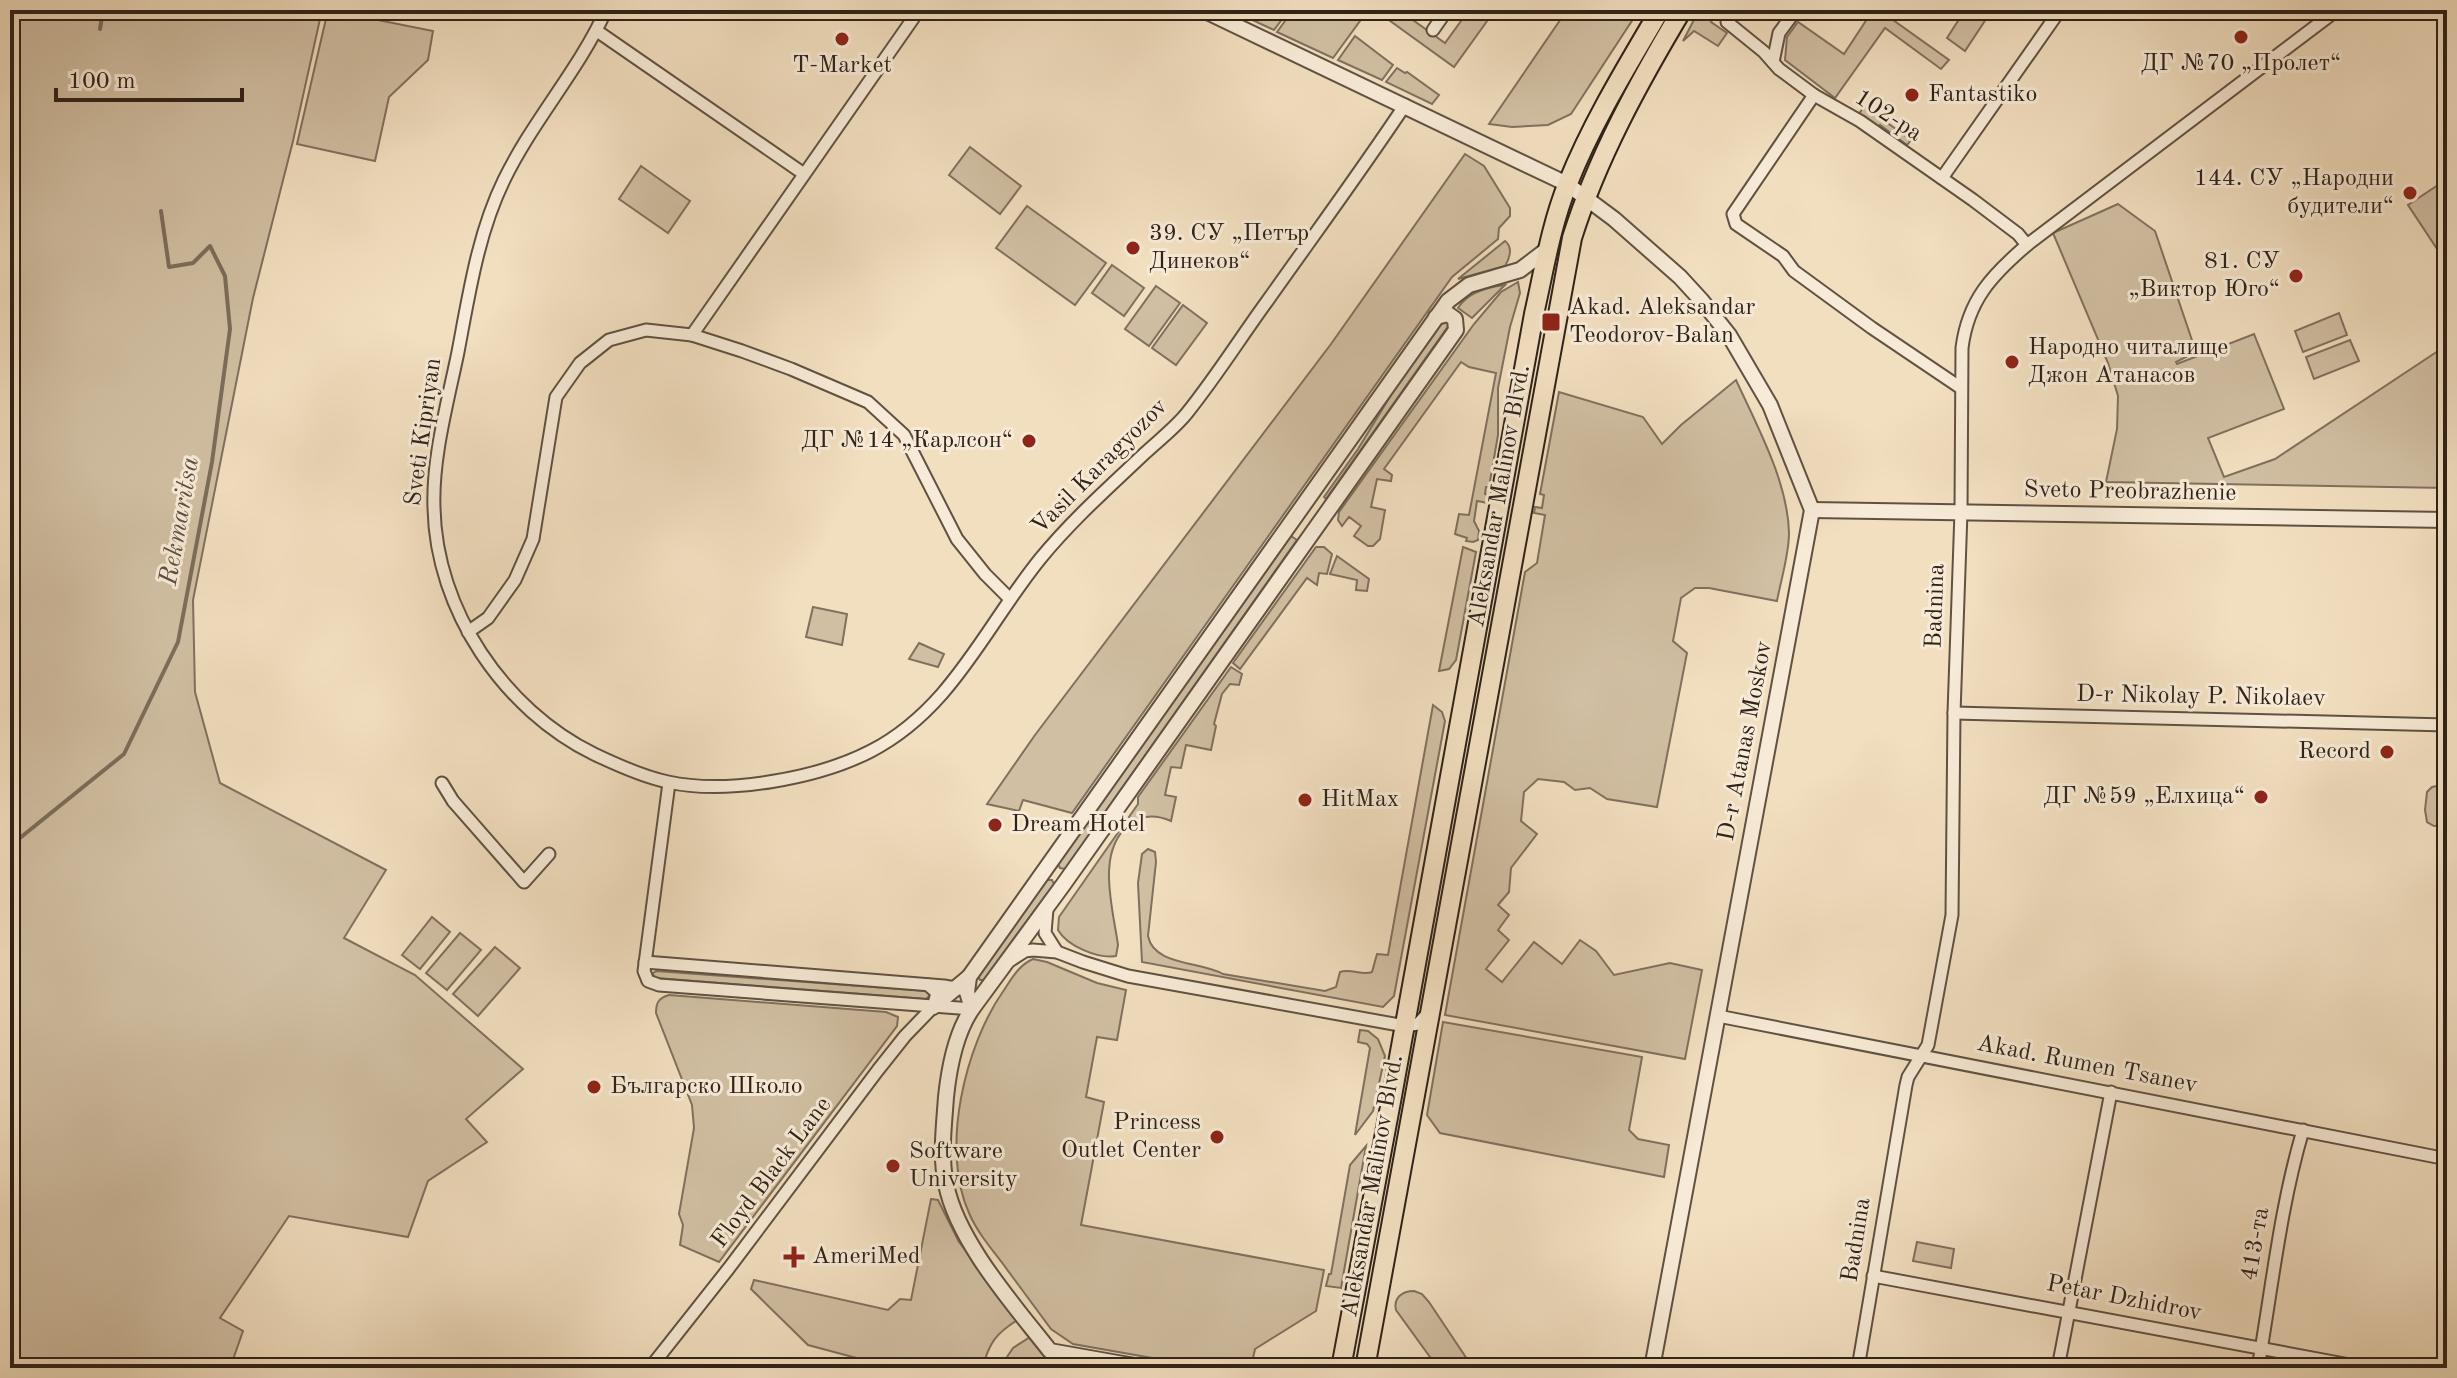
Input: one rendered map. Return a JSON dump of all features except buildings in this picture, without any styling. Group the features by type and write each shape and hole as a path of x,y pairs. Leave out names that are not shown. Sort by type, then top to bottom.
{"main road":[{"name":"Aleksandar Malinov Blvd.","path":"1341,1368 1534,314 1549,248 1567,184 1621,77 1660,10"},
{"name":"Aleksandar Malinov Blvd.","path":"1365,1368 1572,238 1586,195 1638,88 1682,10"}],"street":[{"name":"Sveti Kipriyan","path":"606,10 597,31 505,177 495,201 473,276 439,453 433,506 440,559 448,584 468,632 500,678 559,733 597,755 669,783"},
{"path":"692,335 919,10"},
{"path":"1203,10 1586,195 1680,277 1729,335 1770,405 1812,510"},
{"path":"1433,30 1447,10"},
{"path":"1773,62 1779,33 1796,10"},
{"path":"1942,178 2060,10"},
{"name":"Badnina","path":"1858,1368 1906,1085 1928,1045 1952,915 1962,348 1971,308 1994,275 2027,245 2337,10"},
{"name":"102-ра","path":"1727,22 1764,52 1779,69 1942,178 2018,234 2027,245"},
{"path":"597,31 804,174"},
{"path":"1814,95 1739,204 1733,214 1736,224 1783,256 1794,271 1872,328 1961,388"},
{"name":"Vasil Karagyozov","path":"669,783 729,786 774,781 839,765 871,752 910,725 957,679 1010,599 1071,523 1188,412 1405,105"},
{"path":"1146,1368 1050,1351 973,1248 953,1209 946,1183 943,1150 947,1088 969,993 1448,301 1461,289 1520,270 1549,248"},
{"path":"669,783 644,971 648,981 669,986 933,1007 991,983 1456,330 1455,319 1448,314 1436,317"},
{"path":"468,632 488,618 515,580 533,539 556,397 580,363 609,340 646,330 692,335 791,369 868,402 904,435 957,539 1010,599"},
{"name":"Sveto Preobrazhenie","path":"1812,510 2447,520"},
{"name":"D-r Atanas Moskov","path":"1652,1368 1812,510"},
{"name":"D-r Nikolay P. Nikolaev","path":"1954,713 2447,725"},
{"path":"442,783 453,801 524,882 549,854"},
{"path":"1048,906 1045,933 1057,952"},
{"path":"1005,964 1025,951 1041,949 1128,976 1405,1026"},
{"path":"645,962 928,985 969,993"},
{"path":"969,993 979,984 991,983"},
{"path":"928,985 937,993 933,1007"},
{"name":"Floyd Black Lane","path":"650,1368 905,1036 933,1007 969,993"},
{"path":"894,1004 906,1016 908,1028 905,1036"},
{"name":"Aleksandar Malinov Blvd.","path":"1405,1026 1418,1024 1429,1012"},
{"name":"Akad. Rumen Tsanev","path":"1718,1016 2447,1159"},
{"path":"2058,1368 2111,1092"},
{"name":"413-та","path":"2258,1368 2293,1162 2303,1130"},
{"name":"Petar Dzhidrov","path":"1873,1276 2366,1368"}],"shaded area":[{"path":"10,10 322,10 253,298 193,600 195,692 220,783 386,870 344,938 415,975 523,1069 466,1119 487,1142 428,1181 408,1237 289,1216 220,1318 243,1331 230,1368 10,1368"},
{"path":"328,10 433,31 428,60 389,97 375,161 297,144"},
{"path":"1231,10 1289,10 1274,30"},
{"path":"1293,10 1368,10 1333,58 1277,32"},
{"path":"1375,10 1399,10 1445,43 1469,10 1495,10 1454,67"},
{"path":"1567,10 1639,10 1571,114 1548,125 1512,127 1489,124"},
{"path":"1699,10 1719,10 1711,22 1727,33 1718,46 1694,31 1683,41"},
{"path":"1873,10 1879,10 1949,60 1941,69 1885,28 1835,98 1785,60 1787,37 1798,22 1844,54"},
{"path":"1965,10 1992,10 1965,51 1947,38"},
{"path":"1355,36 1393,65 1382,80 1338,60"},
{"path":"1397,68 1439,95 1432,104 1386,82"},
{"path":"1864,106 1911,140 1907,145 1859,114"},
{"path":"970,147 1021,186 1000,214 949,175"},
{"path":"1465,154 1484,166 1510,208 1510,216 1499,228 1498,239 1452,277 1072,813 1023,800 1019,811 987,804 1035,735 1331,344"},
{"path":"641,166 690,201 668,233 619,199"},
{"path":"2447,179 2447,264 2408,205"},
{"path":"2118,204 2155,231 2196,352 2177,364 2254,334 2284,409 2208,438 2224,477 2275,459 2447,345 2447,488 2106,482 2117,429 2118,396 2108,363 2053,233"},
{"path":"1027,206 1106,263 1075,305 996,248"},
{"path":"1505,241 1510,253 1505,266 1458,279"},
{"path":"1112,265 1144,288 1124,316 1092,293"},
{"path":"1518,282 1520,293 1498,388 1498,435 1489,487 1486,487 1488,503 1477,501 1474,521 1479,531 1478,540 1466,541 1467,538 1455,534 1459,514 1469,515 1496,373 1461,362 1384,469 1392,475 1391,481 1377,479 1371,507 1385,510 1380,539 1373,546 1368,546 1354,536 1361,526 1349,517 1342,526 1338,520 1339,512 1474,324 1501,292"},
{"path":"1505,285 1472,318 1458,308 1478,292"},
{"path":"1156,286 1180,303 1149,346 1125,329"},
{"path":"1183,305 1207,323 1176,365 1152,348"},
{"path":"2339,313 2347,335 2303,352 2295,331"},
{"path":"1443,321 1448,321 1449,325 1326,499 1324,497 1391,395"},
{"path":"2350,340 2359,361 2314,379 2306,357"},
{"path":"1736,380 1770,455 1787,514 1788,550 1777,601 1709,588 1695,588 1681,598 1673,641 1687,653 1657,807 1607,799 1590,788 1575,790 1564,782 1538,779 1524,792 1521,821 1537,834 1511,868 1509,892 1498,905 1509,915 1498,930 1509,940 1486,969 1502,982 1534,942 1562,964 1580,940 1596,951 1614,975 1670,963 1702,970 1685,1059 1445,1015 1525,572 1537,563 1545,515 1534,513 1535,507 1542,508 1544,495 1540,494 1559,392 1643,417 1662,444"},
{"path":"1291,536 1297,540 1065,869 1060,868 1058,864"},
{"path":"1316,547 1324,547 1332,554 1327,574 1319,573 1317,585 1307,578 1240,669 1233,663"},
{"path":"1463,547 1476,552 1456,660 1449,669 1439,671"},
{"path":"1337,556 1369,579 1367,591 1356,590 1357,580 1330,574"},
{"path":"813,607 847,614 842,645 806,637"},
{"path":"919,643 944,654 938,667 909,659"},
{"path":"1231,667 1242,674 1239,685 1230,684 1222,694 1211,750 1186,745 1181,768 1171,767 1165,795 1176,797 1171,821 1150,816 1140,818 1119,835 1113,849 1109,881 1118,945 1116,956 1101,955 1076,946 1058,930 1059,917 1138,804 1138,797"},
{"path":"1433,705 1442,712 1445,721 1394,996 1383,1007 1142,962 1138,883 1142,854 1148,849 1155,852 1156,862 1148,936 1152,946 1168,958 1223,974 1325,991 1336,987 1340,972 1372,972 1377,954 1388,955"},
{"path":"2447,784 2447,825 2434,826 2427,822 2427,792 2432,787"},
{"path":"1047,880 1052,880 1054,884 984,980 980,980 978,975"},
{"path":"432,917 450,932 420,969 402,955"},
{"path":"460,933 481,950 447,990 426,973"},
{"path":"495,947 520,968 478,1016 453,994"},
{"path":"1033,959 1097,983 1126,990 1117,1040 1097,1037 1086,1097 1104,1102 1081,1225 1324,1270 1316,1311 1255,1349 1251,1368 1209,1368 1073,1344 1051,1329 972,1220 961,1187 957,1159 957,1129 968,1068 990,1013 1016,972"},
{"path":"656,971 927,991 930,995 926,999 656,978 652,974"},
{"path":"669,995 886,1012 898,1017 897,1026 719,1262 680,1245 683,1225 679,1214 694,1128 692,1105 656,1013 659,1001"},
{"path":"1443,1022 1642,1057 1629,1130 1638,1139 1669,1145 1664,1177 1440,1133 1427,1115"},
{"path":"1360,1030 1368,1031 1378,1039 1385,1056 1373,1111 1355,1135 1370,1048 1358,1042"},
{"path":"1366,1146 1341,1288 1326,1286 1331,1274 1350,1165"},
{"path":"931,1199 938,1200 959,1242 1019,1319 994,1339 982,1368 894,1368 808,1345 751,1289 754,1280 888,1310 900,1299 911,1300"},
{"path":"1917,1242 1954,1249 1951,1268 1913,1261"},
{"path":"1414,1291 1429,1302 1473,1368 1438,1368 1396,1310 1399,1296"},
{"path":"1030,1337 1053,1368 1005,1368 1003,1363 1013,1348"}],"waterway":[{"name":"Rekmaritsa","path":"100,29 103,10"},
{"name":"Rekmaritsa","path":"10,846 124,754 178,642 212,462 230,329 225,276 210,246 193,263 169,267 161,211"}],"place":[{"name":"ДГ №70 „Пролет“","path":"2241,37"},
{"name":"T-Market","path":"842,39"},
{"name":"Fantastiko","path":"1912,95"},
{"name":"144. СУ „Народни будители“","path":"2410,193"},
{"name":"39. СУ „Петър Динеков“","path":"1133,248"},
{"name":"81. СУ „Виктор Юго“","path":"2296,276"},
{"name":"Akad. Aleksandar Teodorov-Balan","path":"1551,322"},
{"name":"Народно читалище Джон Атанасов","path":"2012,362"},
{"name":"ДГ №14 „Карлсон“","path":"1029,441"},
{"name":"Record","path":"2387,752"},
{"name":"ДГ №59 „Елхица“","path":"2261,797"},
{"name":"HitMax","path":"1305,800"},
{"name":"Dream Hotel","path":"995,825"},
{"name":"Българско Школо","path":"594,1087"},
{"name":"Princess Outlet Center","path":"1217,1137"},
{"name":"Software University","path":"893,1166"},
{"name":"AmeriMed","path":"794,1257"}]}
